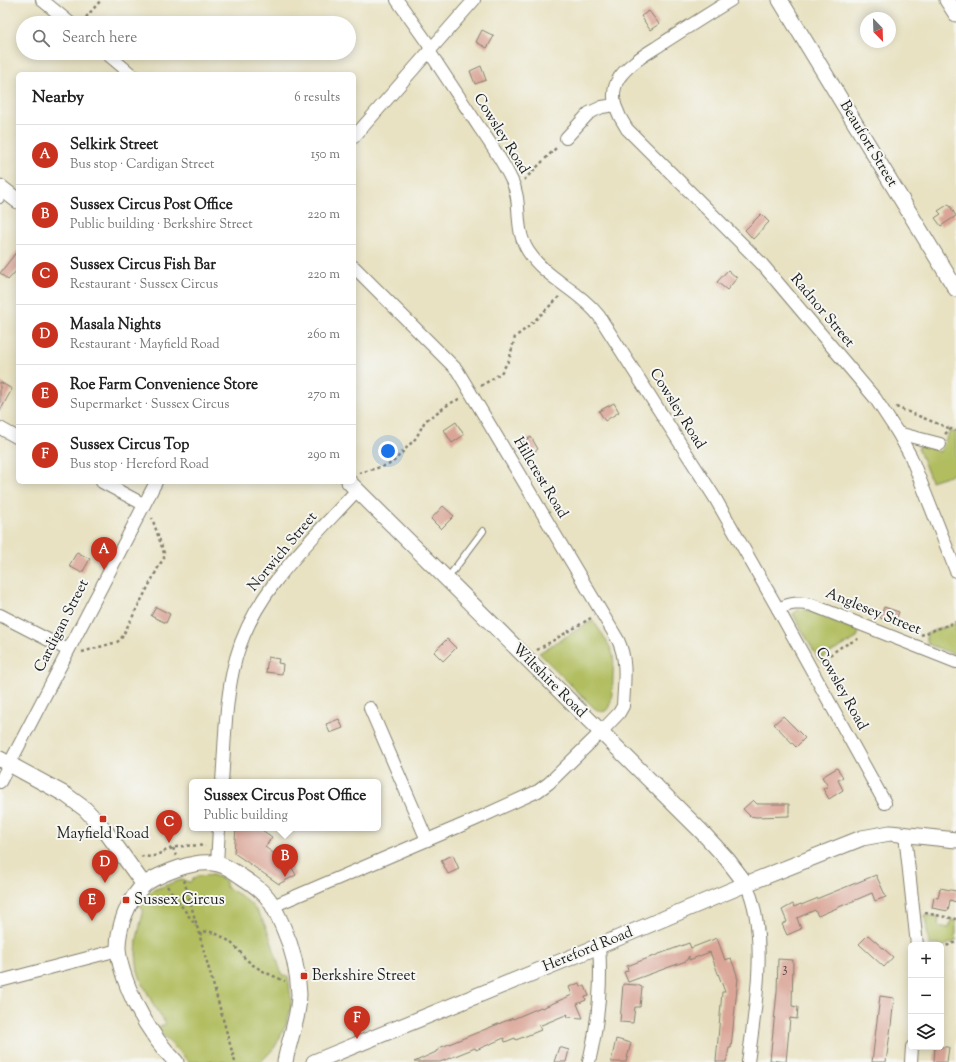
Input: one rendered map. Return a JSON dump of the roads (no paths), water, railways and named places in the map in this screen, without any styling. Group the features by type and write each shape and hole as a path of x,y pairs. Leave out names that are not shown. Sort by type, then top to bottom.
{"street":[{"path":"42,0 61,16"},
{"name":"Cowsley Road","path":"397,0 500,158 516,189 519,228 521,238 528,251 544,270 583,299 599,316 715,498 885,803"},
{"path":"356,135 474,0"},
{"path":"566,138 589,113 602,107 615,105 614,95 616,86 624,71 653,49 731,0"},
{"name":"Beaufort Street","path":"780,0 956,289"},
{"path":"949,0 956,14"},
{"path":"115,60 130,72"},
{"name":"Radnor Street","path":"615,105 627,128 762,264 875,398 898,433 911,457 956,571"},
{"name":"Hillcrest Road","path":"356,269 457,370 602,612 622,650 624,660 624,685 623,706 619,713 601,732"},
{"path":"0,428 16,437"},
{"path":"898,433 940,444"},
{"path":"107,484 145,501"},
{"name":"Cardigan Street","path":"0,782 5,762 66,653 155,484"},
{"name":"Norwich Street","path":"222,779 231,679 245,633 255,612 271,587 352,484"},
{"name":"Wiltshire Road","path":"354,484 525,657 701,831 727,859 746,884"},
{"name":"Anglesey Street","path":"778,609 791,604 806,603 956,662"},
{"path":"0,615 66,653"},
{"path":"370,708 427,840"},
{"path":"273,906 512,804 538,791 550,783 601,732"},
{"path":"5,762 66,795 85,810 104,829 144,885"},
{"path":"217,864 219,831"},
{"name":"Hereford Road","path":"314,1062 599,946 746,884 862,838 890,833 956,840"},
{"path":"905,834 917,942"},
{"path":"176,1062 156,1040 141,1016 124,978 118,950 122,922 134,898 144,885 160,876 180,868 195,864 217,864 224,866 258,887 269,898 288,941 298,980 299,996 296,1019 285,1062"},
{"path":"746,884 754,907 758,944 755,1004 748,1062"},
{"path":"588,1062 599,1005 599,946"},
{"path":"0,981 118,950"},
{"path":"911,1062 912,1050"}],"lane":[{"path":"447,579 484,531"}],"place":[{"name":"Selkirk Street","path":"104,570"},
{"name":"Mayfield Road","path":"103,819"},
{"name":"Sussex Circus Fish Bar","path":"169,843"},
{"name":"Sussex Circus Post Office","path":"285,877"},
{"name":"Masala Nights","path":"105,883"},
{"name":"Sussex Circus","path":"126,900"},
{"name":"Roe Farm Convenience Store","path":"92,921"},
{"name":"Berkshire Street","path":"304,976"},
{"name":"Sussex Circus Top","path":"357,1039"}]}
